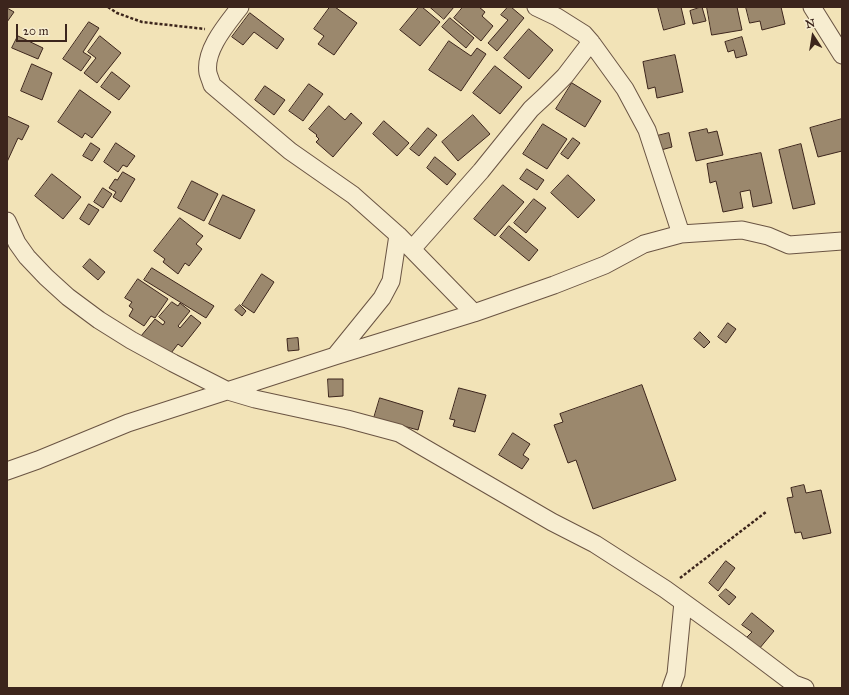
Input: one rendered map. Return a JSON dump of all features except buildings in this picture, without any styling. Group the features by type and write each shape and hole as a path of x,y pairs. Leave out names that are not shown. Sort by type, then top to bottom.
{"street":[{"path":"240,7 219,36 209,57 208,72 212,85 290,151 353,195 398,235 474,312"},
{"path":"536,7 557,17 584,34 625,89 647,130 681,234"},
{"path":"812,7 842,55"},
{"path":"412,249 481,171 531,109 565,76 591,42"},
{"path":"7,221 17,243 27,257 68,297 99,320 131,340 228,391 255,399 347,419 399,433 552,522 595,544 665,589 794,684 804,688"},
{"path":"7,471 38,460 128,423 554,285 605,265 644,244 681,234 742,230 768,236 790,245 842,241"},
{"path":"335,356 382,298 391,281 398,235"},
{"path":"671,688 676,674 683,602"}],"path":[{"path":"108,7 117,13 142,22 170,24 201,29 225,28"},
{"path":"665,589 766,512"}]}
